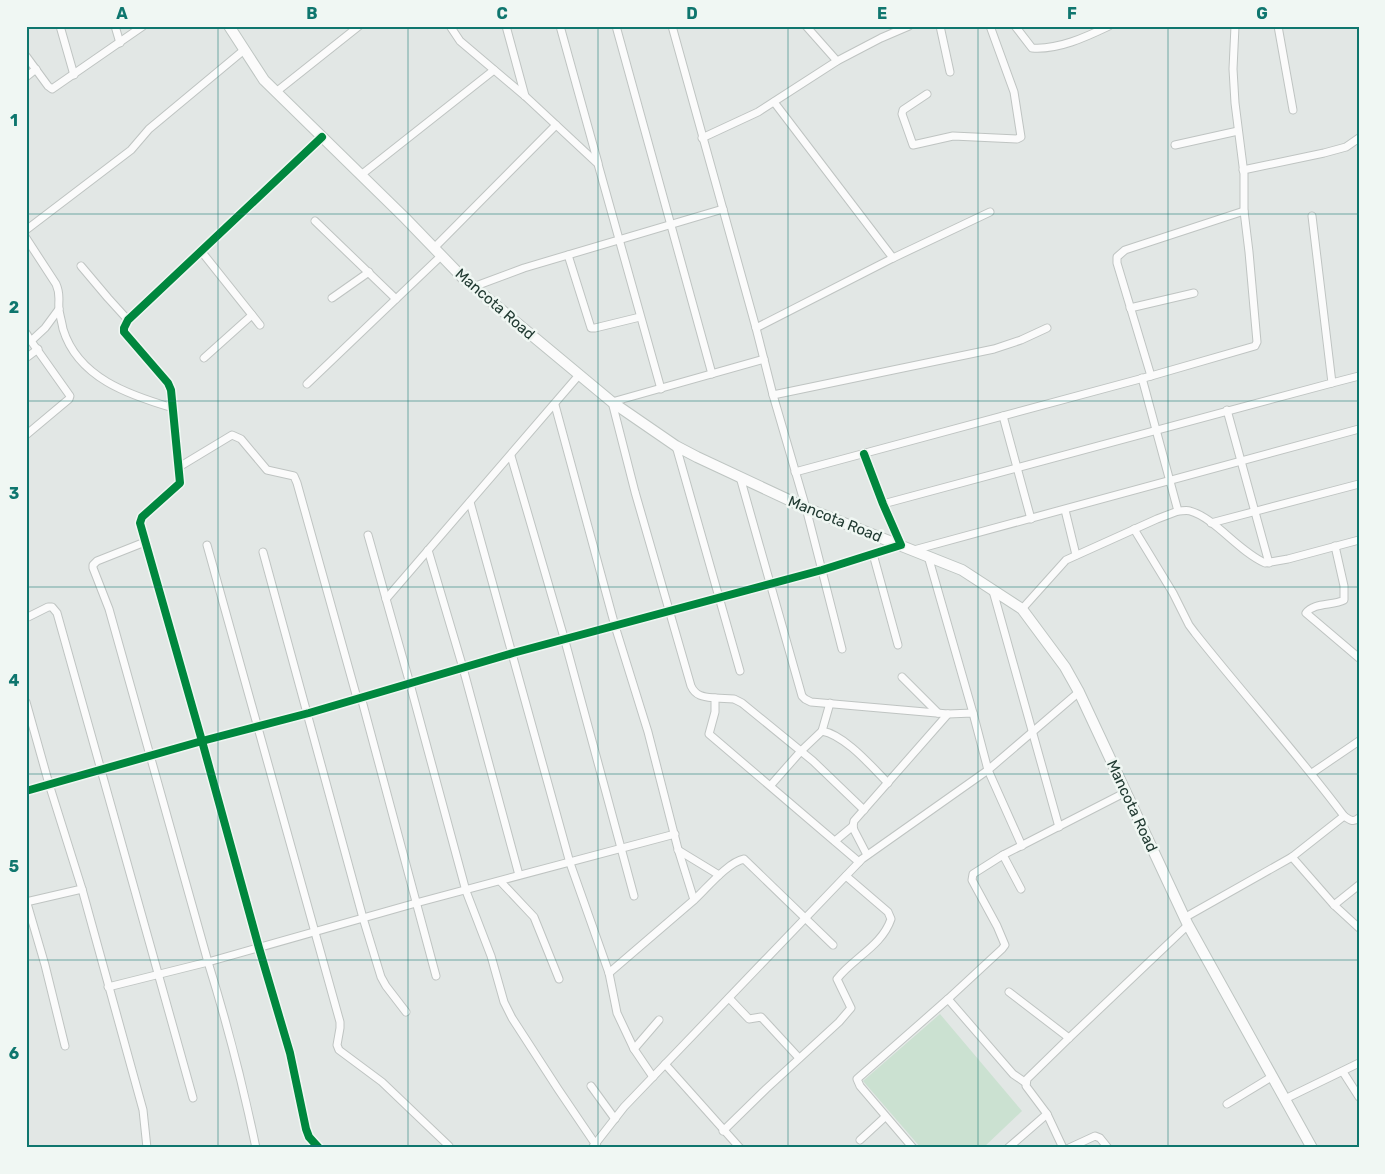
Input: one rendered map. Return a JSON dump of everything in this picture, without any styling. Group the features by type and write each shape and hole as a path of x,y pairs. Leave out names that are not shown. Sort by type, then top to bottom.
{"main road":[{"name":"Mancota Road","path":"229,26 264,80 473,287 612,402 676,446 806,508 962,570 1022,609 1065,667 1080,692 1186,921 1312,1148"}],"street":[{"path":"60,26 74,75"},
{"path":"115,26 120,43"},
{"path":"26,56 52,89 143,26"},
{"path":"276,92 358,26"},
{"path":"450,26 460,41 525,96 598,164"},
{"path":"506,26 525,96"},
{"path":"560,26 660,389"},
{"path":"616,26 712,374"},
{"path":"672,26 773,395 806,508 842,649"},
{"path":"806,26 837,61"},
{"path":"702,138 743,120 837,61 909,26"},
{"path":"940,26 950,72"},
{"path":"927,94 903,110 909,139 913,145 953,136 1016,139 1022,137 1014,92 990,26"},
{"path":"1015,26 1032,48 1066,42 1109,26"},
{"path":"796,472 1255,346 1257,342 1234,86 1235,26"},
{"path":"1278,26 1293,110"},
{"path":"26,230 131,150 149,129 244,50"},
{"path":"26,77 36,70"},
{"path":"362,175 494,70"},
{"path":"774,102 893,258"},
{"path":"307,384 396,299 556,125"},
{"path":"1175,145 1238,131"},
{"path":"320,1148 309,1137 306,1129 290,1053 140,524 141,518 179,485 181,480 171,390 168,383 124,332 124,328 128,320 322,137"},
{"path":"1243,170 1346,147 1359,138"},
{"path":"473,287 524,268 723,209"},
{"path":"1151,376 1130,308 1117,257 1120,253 1244,211"},
{"path":"756,328 893,258 990,212"},
{"path":"1312,216 1332,383"},
{"path":"315,221 396,299"},
{"path":"26,238 60,292 59,309 67,338 79,359 87,368 112,385 136,397 173,408"},
{"path":"201,252 260,324"},
{"path":"568,255 591,328 640,317"},
{"path":"81,266 128,320"},
{"path":"332,298 369,272"},
{"path":"1130,308 1194,293"},
{"path":"31,341 45,328 59,309"},
{"path":"204,358 252,314"},
{"path":"773,395 986,351 1008,345 1047,328"},
{"path":"26,333 70,396 26,435"},
{"path":"26,358 38,349"},
{"path":"764,359 612,402 635,492 693,690 700,696 734,699 742,703 801,751 864,810"},
{"path":"386,599 580,375"},
{"path":"883,504 1359,376"},
{"path":"1142,378 1178,511"},
{"path":"555,405 615,626 648,732 678,849 694,900"},
{"path":"1227,410 1269,563"},
{"path":"1003,416 1030,519"},
{"path":"914,550 1065,510 1241,460 1359,430"},
{"path":"179,466 232,435 241,440 268,470 294,476 359,698 436,976"},
{"path":"676,446 740,671"},
{"path":"26,791 202,740 309,713 513,653 822,570 902,545 883,504 864,454"},
{"path":"511,456 565,640 634,896"},
{"path":"740,477 802,696 811,702 830,702 948,714 973,714"},
{"path":"1210,523 1359,484"},
{"path":"470,502 570,863 609,973 617,1013 634,1049 653,1076"},
{"path":"1065,510 1076,555"},
{"path":"1022,609 1066,560 1178,511 1189,510 1210,523 1240,548 1259,560 1269,563 1359,540"},
{"path":"1134,529 1174,592 1189,625 1195,633 1275,732 1312,773 1344,816 1354,821 1359,818"},
{"path":"368,535 466,891 491,956 504,1002 512,1018 595,1146 624,1107 859,862 988,770 1080,692"},
{"path":"145,542 97,561 92,568 109,609 151,755 242,1080 256,1148"},
{"path":"207,545 340,1022 336,1045 339,1050 382,1082 450,1146"},
{"path":"1335,546 1344,586 1344,600 1316,606 1306,613 1359,658"},
{"path":"428,550 463,668 520,875"},
{"path":"263,552 309,713 363,918 381,977 406,1012"},
{"path":"873,554 898,645"},
{"path":"928,556 988,770 1022,846"},
{"path":"993,591 1059,827"},
{"path":"28,617 48,607 52,607 57,614 192,1098"},
{"path":"902,677 938,713"},
{"path":"715,698 715,712 709,734 859,862"},
{"path":"26,702 82,889 143,1110 147,1148"},
{"path":"771,785 801,751 822,731 830,702"},
{"path":"835,841 853,826 864,810 948,714"},
{"path":"822,731 838,737 849,745 888,783"},
{"path":"1312,773 1359,741"},
{"path":"913,1148 885,1117 860,1086 857,1079 948,999 1005,945 971,878 976,872 1003,855 1126,792"},
{"path":"1026,1083 1030,1076 1186,921 1292,857 1344,816"},
{"path":"853,826 867,855"},
{"path":"108,987 208,962 416,903 501,882 520,875 674,834"},
{"path":"678,849 719,875"},
{"path":"1003,855 1021,889"},
{"path":"1292,857 1334,904 1359,928"},
{"path":"609,973 694,900 719,875 738,860 744,859 833,945"},
{"path":"723,1131 850,1011 851,1005 836,979 875,943 886,929 891,918 888,912 846,876"},
{"path":"501,882 534,917 559,979"},
{"path":"1334,904 1359,885"},
{"path":"64,1046 45,965 26,901 82,889"},
{"path":"1009,992 1069,1038"},
{"path":"728,998 749,1019 763,1019 799,1058"},
{"path":"948,999 1013,1074 1026,1083 1047,1114 1062,1148"},
{"path":"634,1049 659,1020"},
{"path":"1286,1099 1359,1063"},
{"path":"665,1064 740,1148"},
{"path":"1343,1072 1359,1098"},
{"path":"1227,1104 1273,1076"},
{"path":"591,1086 615,1119"},
{"path":"1008,1148 1047,1114"},
{"path":"860,1140 885,1117"},
{"path":"1069,1148 1096,1136 1108,1148"}],"green space":[{"path":"940,1014 1022,1111 983,1148 921,1148 863,1081"}],"cycle path":[{"path":"319,1148 309,1137 306,1129 290,1053 140,523 142,517 180,483 171,390 168,383 124,332 124,328 128,320 322,137"},
{"path":"26,791 309,713 513,653 822,570 901,545 864,454"}]}
